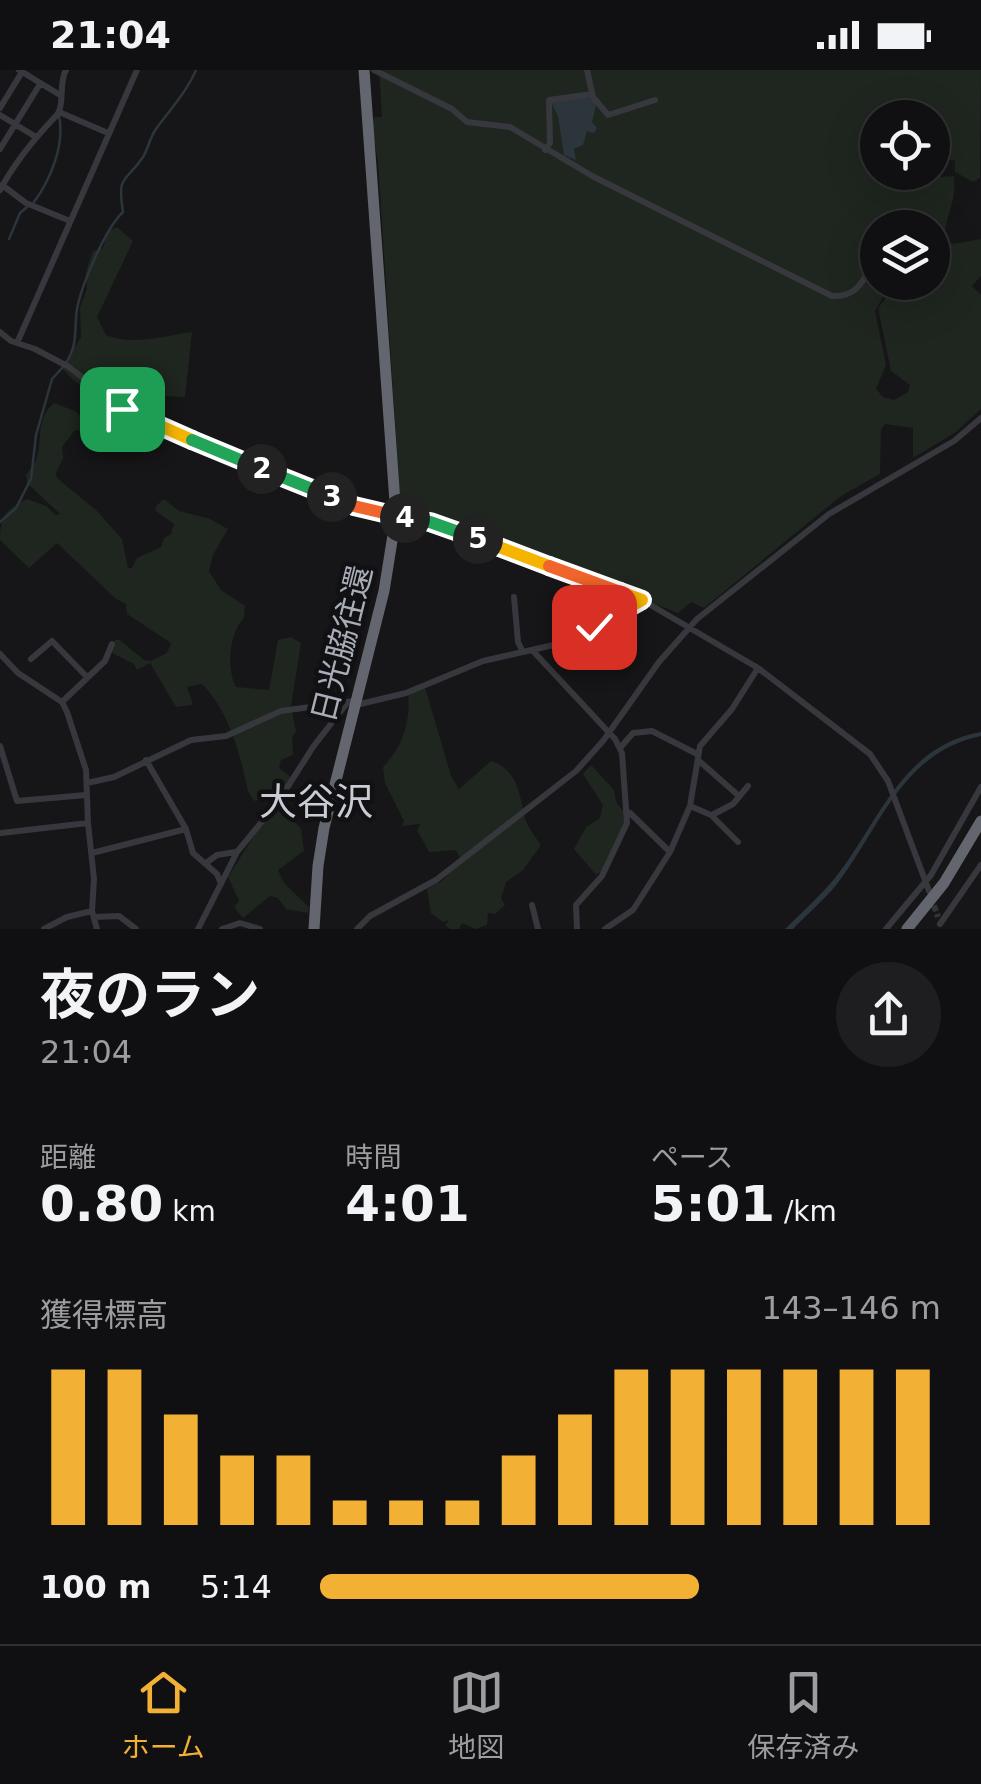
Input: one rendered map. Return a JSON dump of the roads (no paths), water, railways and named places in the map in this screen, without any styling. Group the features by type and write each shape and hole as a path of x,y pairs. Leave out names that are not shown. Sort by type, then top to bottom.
{"highway":[{"name":"日光脇往還","path":"314,929 324,828 390,561 396,516 364,70"},
{"path":"908,929 944,883 981,821"},
{"path":"917,929 949,888 981,836"}],"street":[{"path":"66,70 61,79 59,112 2,183 26,203 70,221"},
{"path":"17,343 137,70"},
{"path":"374,70 452,109 467,122 510,127 545,150 832,296 847,296 860,288"},
{"path":"587,70 592,94 608,115 655,100"},
{"path":"0,108 21,71 60,95"},
{"path":"0,148 40,84"},
{"path":"545,150 550,142 548,100 592,94"},
{"path":"59,112 109,133"},
{"path":"0,116 36,137"},
{"path":"1,334 69,367 120,408 158,426 354,506 440,525 642,600 690,627 758,668 858,742 888,782 927,887"},
{"path":"357,929 370,916 436,880 576,771 690,627 829,514 954,441 981,418"},
{"path":"514,597 518,642 523,652"},
{"path":"87,783 114,777 191,740 220,738 281,710 406,693 484,661 558,644 642,600"},
{"path":"32,659 52,641 88,677"},
{"path":"62,702 104,661 112,644"},
{"path":"533,651 620,748 629,812 625,832 602,876 576,906 577,929"},
{"path":"0,654 18,673 62,702 86,770 97,929"},
{"path":"605,929 633,910 670,852 690,806 698,776 697,756 704,740 732,709 758,668"},
{"path":"198,929 237,852 278,802 313,747 353,703"},
{"path":"620,748 633,733 652,731 697,756 739,796"},
{"path":"0,746 17,800 86,796"},
{"path":"146,760 186,829 193,853 221,884"},
{"path":"711,815 726,810 748,786"},
{"path":"886,929 927,887 981,788"},
{"path":"690,806 711,815 738,842"},
{"path":"629,812 670,852"},
{"path":"2,833 88,823"},
{"path":"92,853 186,829"},
{"path":"206,863 217,855 237,852"},
{"path":"940,923 981,865"},
{"path":"532,905 538,929"},
{"path":"44,929 67,917 93,914 119,916 136,929"},
{"path":"222,929 240,923 260,929"}],"waterway":[{"path":"66,363 87,278 100,246 123,212 124,180 143,157 154,132 196,70"},
{"path":"34,202 55,161 59,116"},
{"path":"9,239 20,213 27,207"},
{"path":"0,522 16,508 31,479 36,435 52,379 63,367"}],"tunnel":[{"path":"931,897 938,917"}],"district":[{"name":"大谷沢","path":"316,802"}]}
